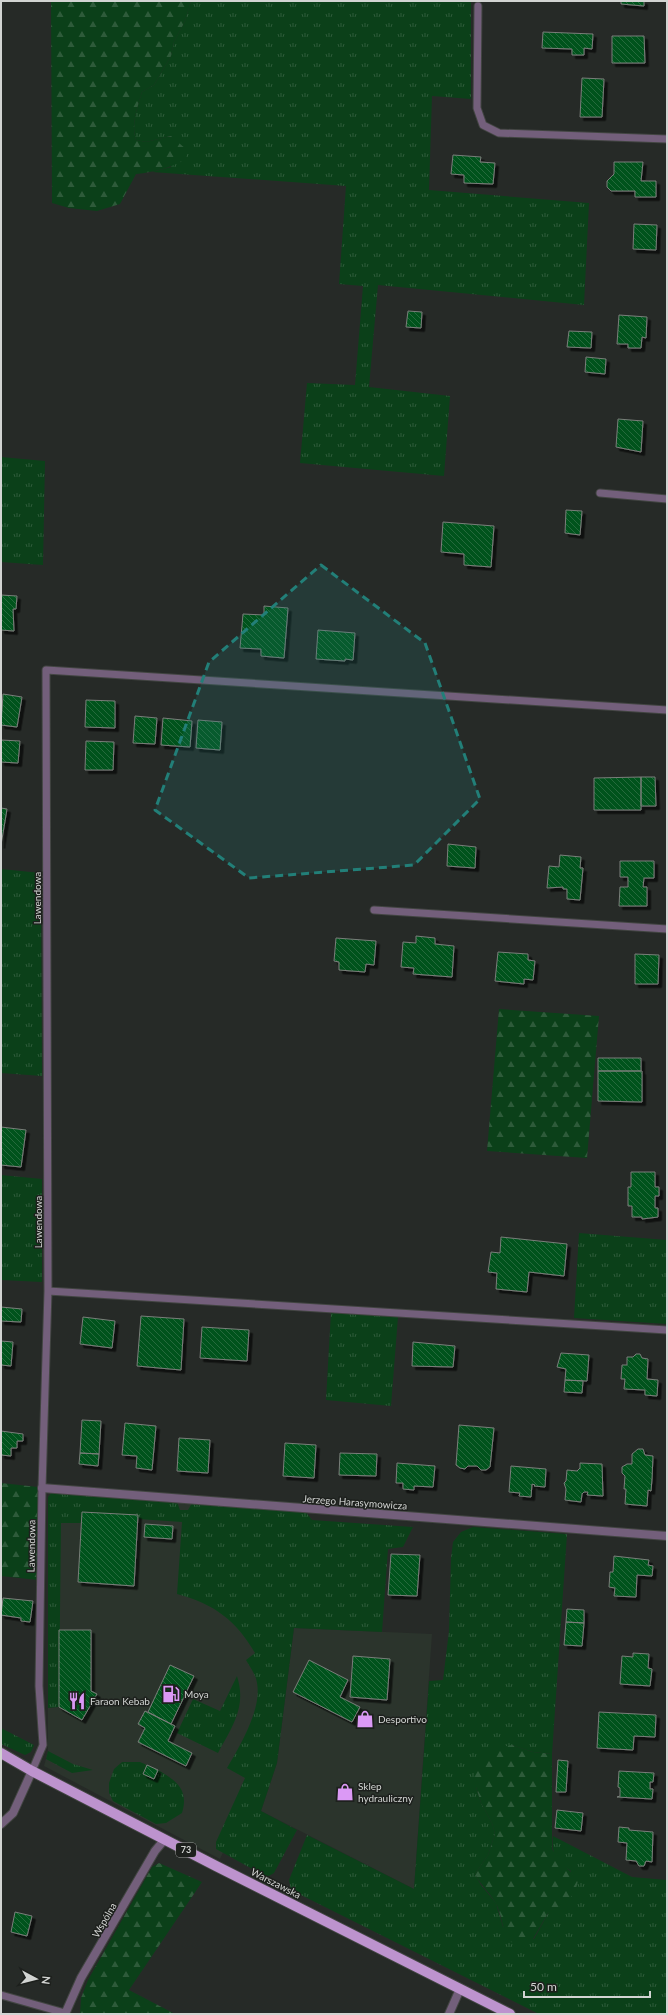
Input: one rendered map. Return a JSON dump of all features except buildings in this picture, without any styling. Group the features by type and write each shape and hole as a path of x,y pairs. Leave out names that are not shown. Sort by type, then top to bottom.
{"main road":[{"name":"73","path":"1,1753 32,1771"},
{"name":"73","path":"1,1761 32,1771"},
{"name":"Warszawska","path":"32,1771 510,2014"}],"street":[{"name":"Jerzego Harasymowicza","path":"42,1488 667,1536"},
{"path":"1,1824 13,1813 32,1771"},
{"name":"Wspólna","path":"65,2013 85,1971 155,1851 165,1839"},
{"path":"449,2014 460,1989"}],"lane":[{"path":"478,6 477,108 483,125 499,133 667,139"},
{"path":"600,493 667,499"},
{"name":"Lawendowa","path":"32,1771 43,1746 39,1686 42,1488 48,1291 46,670 667,710"},
{"path":"374,910 667,929"},
{"path":"48,1291 667,1330"},
{"path":"1,1995 65,2013"}],"highlighted area":[{"path":"321,565 425,643 480,799 414,865 249,878 155,810 209,662"}],"shaded area":[{"path":"52,1492 290,1509 254,1785 220,1859 44,1766 48,1751 48,1497"},
{"path":"294,1628 432,1634 414,1889 261,1811 277,1763"}],"green space":[{"path":"51,1 191,1 185,21 174,42 171,56 154,85 142,92 135,116 134,128 136,140 146,142 171,136 187,150 186,159 162,169 136,174 120,204 97,211 69,208 52,203"},
{"path":"191,1 471,1 471,99 432,96 429,190 589,203 584,305 378,285 369,387 450,396 444,476 300,463 307,383 355,385 363,286 339,284 346,186 152,172 171,167 171,136 146,142 136,140 134,122 142,92 154,85 171,56 174,42 185,21"},
{"path":"1,457 45,461 43,565 1,562"},
{"path":"1,869 41,873 42,1076 1,1073"},
{"path":"499,1009 599,1016 587,1158 487,1151"},
{"path":"1,1175 42,1179 42,1282 1,1280"},
{"path":"579,1233 667,1240 667,1324 574,1318"},
{"path":"331,1312 398,1317 391,1406 326,1400"},
{"path":"1,1483 38,1487 38,1580 1,1576"},
{"path":"52,1492 177,1502 180,1510 188,1510 192,1503 305,1511 312,1520 413,1527 403,1547 388,1549 382,1632 294,1628 277,1763 261,1811 297,1830 274,1873 267,1877 216,1849 216,1842 245,1778 227,1768 249,1727 256,1704 258,1693 257,1683 253,1671 246,1660 255,1653 240,1631 223,1615 213,1608 177,1594 182,1522 138,1519 138,1515 82,1512 82,1523 61,1523 59,1707 48,1708 48,1497"},
{"path":"473,1527 567,1534 552,1754 533,1752 512,1745 476,1787 481,1803 492,1823 495,1834 488,1855 475,1874 481,1885 496,1903 503,1927 534,1939 571,1871 558,1860 554,1853 553,1836 632,1877 667,1880 667,2014 539,2014 291,1890 289,1880 307,1835 414,1889 429,1681 443,1680 449,1631 451,1558 453,1542 461,1532"},
{"path":"237,1676 240,1687 239,1707 233,1725 218,1753 177,1733 193,1699 220,1711"},
{"path":"1,1728 34,1745 31,1752 25,1755 1,1744"},
{"path":"512,1745 533,1752 552,1754 552,1849 578,1881 575,1892 565,1904 548,1913 533,1939 524,1947 516,1945 507,1936 495,1902 475,1874 488,1855 495,1834 492,1823 481,1803 476,1787 475,1773 480,1762 496,1748"},
{"path":"48,1751 73,1764 93,1770 72,1773 46,1759"},
{"path":"122,1762 140,1762 147,1765 143,1774 154,1779 158,1770 176,1782 180,1787 184,1798 182,1813 166,1823 156,1824 113,1801 109,1793 109,1783 114,1769"},
{"path":"159,1863 202,1882 129,1990 175,2014 80,2014 81,1998 88,1980 152,1867"}],"place":[{"name":"Moya","path":"171,1694"},
{"name":"Faraon Kebab","path":"77,1701"},
{"name":"Desportivo","path":"365,1719"},
{"name":"Sklep hydrauliczny","path":"345,1792"}]}
